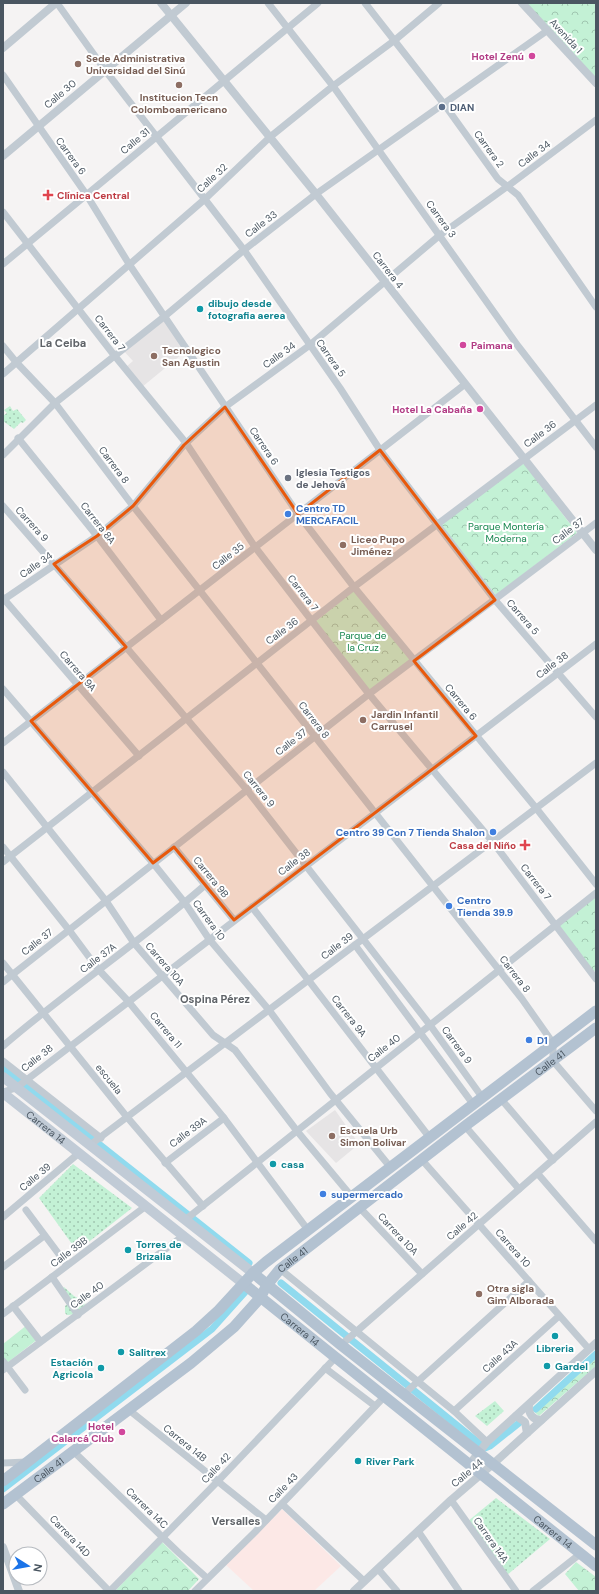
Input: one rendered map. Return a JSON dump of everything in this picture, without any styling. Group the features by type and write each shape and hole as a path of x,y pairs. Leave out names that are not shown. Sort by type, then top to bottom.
{"main road":[{"name":"Calle 41","path":"3,1481 173,1350 219,1310 253,1273 596,1011"},
{"name":"Calle 41","path":"3,1504 191,1363 234,1327 260,1298 267,1285 280,1269 465,1126 596,1028"},
{"name":"Carrera 14","path":"3,1077 22,1083 92,1144 187,1218 267,1285 344,1343 405,1393 483,1447 493,1464 596,1545"},
{"name":"Carrera 14","path":"3,1092 596,1566"}],"street":[{"path":"3,48 57,3"},
{"name":"Carrera 5","path":"57,3 105,70 244,250 380,450 436,525 495,600 559,672 596,717"},
{"name":"Carrera 4","path":"161,3 316,194 464,385 596,550"},
{"name":"Calle 30","path":"3,156 186,3"},
{"name":"Carrera 3","path":"268,3 379,150 518,346 596,447"},
{"name":"Calle 31","path":"3,264 318,3"},
{"name":"Carrera 2","path":"365,3 444,104 498,179 518,195 596,307"},
{"name":"Calle 32","path":"3,374 128,264 205,199 270,137 332,86 395,40 439,3"},
{"name":"Avenida 1","path":"522,3 596,83"},
{"name":"Calle 33","path":"3,455 18,438 55,403 165,316 244,250 316,194 548,30"},
{"name":"Carrera 6","path":"3,74 86,194 128,264 165,316 298,514 354,587 536,808 596,884"},
{"name":"Calle 34","path":"3,600 97,536 133,506 186,443 225,407 310,345 440,235 596,120"},
{"name":"Carrera 7","path":"3,212 114,355 186,443 255,547 312,621 369,694 492,841 596,979"},
{"name":"Carrera 8","path":"3,346 55,403 133,506 256,663 522,999 553,1043"},
{"name":"Calle 35","path":"3,743 464,385"},
{"name":"Calle 36","path":"3,862 354,587 596,405"},
{"name":"Carrera 8A","path":"18,438 97,536 161,620"},
{"name":"Carrera 9","path":"3,506 126,647 247,790 430,1025 478,1101"},
{"name":"Calle 37","path":"3,982 314,736 596,522"},
{"name":"Carrera 9A","path":"3,600 139,756"},
{"name":"Calle 38","path":"3,1092 22,1083 596,644"},
{"name":"Carrera 10","path":"3,689 153,863 184,903 209,939 269,1010 336,1100 390,1168"},
{"name":"Calle 39","path":"92,1144 596,763"},
{"name":"Carrera 10A","path":"3,772 106,901 134,943 163,975 213,1036 235,1050 297,1131 352,1197"},
{"name":"Carrera 11","path":"3,847 69,930 98,970 128,1001 224,1118 308,1230"},
{"name":"Carrera 9B","path":"174,847 204,886 234,920"},
{"name":"Calle 37A","path":"3,1046 42,1012 134,943 204,886"},
{"name":"Calle 40","path":"187,1218 596,893"},
{"name":"Carrera 9A","path":"252,907 430,1138"},
{"path":"355,945 420,1032 478,1101"},
{"name":"escuela","path":"3,963 69,1046 165,1162 200,1208"},
{"path":"553,1043 553,1061 596,1111"},
{"path":"3,1060 22,1083 100,1138"},
{"path":"501,1099 553,1160"},
{"name":"Calle 39A","path":"165,1162 224,1118"},
{"name":"Calle 42","path":"344,1343 596,1122"},
{"path":"465,1126 519,1189"},
{"name":"Calle 39","path":"3,1217 79,1153"},
{"name":"Carrera 10","path":"422,1160 589,1350"},
{"path":"538,1174 596,1241"},
{"name":"Calle 39B","path":"3,1314 146,1206"},
{"name":"Carrera 10A","path":"360,1208 422,1274"},
{"path":"26,1210 44,1236 68,1265"},
{"path":"3,1266 44,1236"},
{"name":"Calle 40","path":"4,1366 78,1315 183,1236"},
{"path":"280,1269 354,1333 416,1383 454,1410 483,1447"},
{"path":"52,1277 78,1315"},
{"path":"405,1393 529,1281"},
{"path":"13,1306 40,1341"},
{"name":"Calle 43A","path":"454,1410 559,1316"},
{"name":"Calle 44","path":"469,1465 483,1447 596,1343"},
{"name":"Calle 42","path":"110,1591 217,1482 335,1358"},
{"path":"4,1366 25,1390"},
{"path":"325,1368 375,1406"},
{"name":"Calle 44","path":"354,1591 451,1500 481,1475 596,1371"},
{"name":"Calle 43","path":"195,1591 282,1504 384,1397"},
{"path":"529,1405 529,1412 532,1417 542,1420"},
{"name":"Carrera 14B","path":"129,1410 266,1520"},
{"path":"516,1416 525,1422 527,1433"},
{"name":"Carrera 14C","path":"73,1451 207,1578"},
{"name":"Calle 41","path":"3,1463 27,1462"},
{"name":"Carrera 14D","path":"16,1495 110,1591"},
{"name":"Carrera 14A","path":"451,1500 516,1591"},
{"path":"282,1504 364,1581"},
{"path":"418,1531 459,1591"},
{"path":"3,1547 19,1591"},
{"path":"533,1591 580,1554"},
{"path":"378,1568 397,1591"}],"highlighted area":[{"path":"225,407 298,514 380,450 495,600 414,661 476,736 234,920 174,847 153,863 31,721 126,647 54,564 97,536 133,506 184,445"}],"shaded area":[{"name":"Tecnologico San Agustin","path":"165,316 187,350 142,387 126,367 133,361 122,349"},
{"path":"335,1110 359,1144 336,1163 306,1131"},
{"path":"282,1509 341,1566 314,1591 254,1591 226,1565"}],"green space":[{"path":"523,3 596,3 596,82"},
{"path":"10,406 13,411 17,409 26,420 23,423 21,422 14,429 3,421 3,416 7,413 4,410"},
{"name":"Parque Montería Moderna","path":"524,463 577,533 496,595 440,525"},
{"name":"Parque de la Cruz","path":"356,589 412,659 370,692 315,622"},
{"path":"596,895 596,970 593,972 559,925"},
{"path":"73,1164 132,1208 77,1251 39,1198"},
{"path":"64,1287 74,1296 86,1302 80,1310 70,1315 65,1313 65,1306 69,1303 60,1290"},
{"path":"27,1325 38,1339 7,1363 3,1357 3,1344"},
{"path":"596,1350 596,1366 539,1416 533,1411 532,1408"},
{"path":"495,1401 504,1411 487,1426 475,1416"},
{"path":"496,1498 550,1539 507,1575 467,1522"},
{"path":"162,1542 199,1579 188,1591 115,1591"},
{"path":"576,1562 596,1577 596,1591 579,1591 565,1574"}],"waterway":[{"path":"3,1068 249,1263"},
{"path":"281,1283 485,1448 490,1446 519,1423"},
{"path":"3,1489 212,1329 246,1291"},
{"path":"536,1409 596,1354"}],"place":[{"name":"Hotel Zenú","path":"532,56"},
{"name":"Sede Administrativa Universidad del Sinú","path":"78,64"},
{"name":"Institucion Tecn Colomboamericano","path":"179,85"},
{"name":"DIAN","path":"442,107"},
{"name":"Clínica Central","path":"48,195"},
{"name":"dibujo desde fotografia aerea","path":"200,309"},
{"name":"Paimana","path":"463,345"},
{"name":"Tecnologico San Agustin","path":"154,356"},
{"name":"Hotel La Cabaña","path":"480,409"},
{"name":"Iglesia Testigos de Jehová","path":"288,478"},
{"name":"Centro TD MERCAFACIL","path":"288,514"},
{"name":"Liceo Pupo Jiménez","path":"343,545"},
{"name":"Jardin Infantil Carrusel","path":"363,720"},
{"name":"Centro 39 Con 7 Tienda Shalon","path":"493,832"},
{"name":"Casa del Niño","path":"525,845"},
{"name":"Centro Tienda 39.9","path":"449,906"},
{"name":"D1","path":"529,1040"},
{"name":"Escuela Urb Simon Bolivar","path":"332,1136"},
{"name":"casa","path":"273,1164"},
{"name":"supermercado","path":"323,1194"},
{"name":"Torres de Brizalia","path":"128,1250"},
{"name":"Otra sigla Gim Alborada","path":"479,1294"},
{"name":"Libreria","path":"555,1336"},
{"name":"Salitrex","path":"121,1352"},
{"name":"Gardel","path":"547,1366"},
{"name":"Estación Agricola","path":"101,1368"},
{"name":"Hotel Calarcá Club","path":"122,1432"},
{"name":"River Park","path":"358,1461"}],"district":[{"name":"La Ceiba","path":"63,343"},
{"name":"Ospina Pérez","path":"215,999"},
{"name":"Versalles","path":"236,1521"}]}
